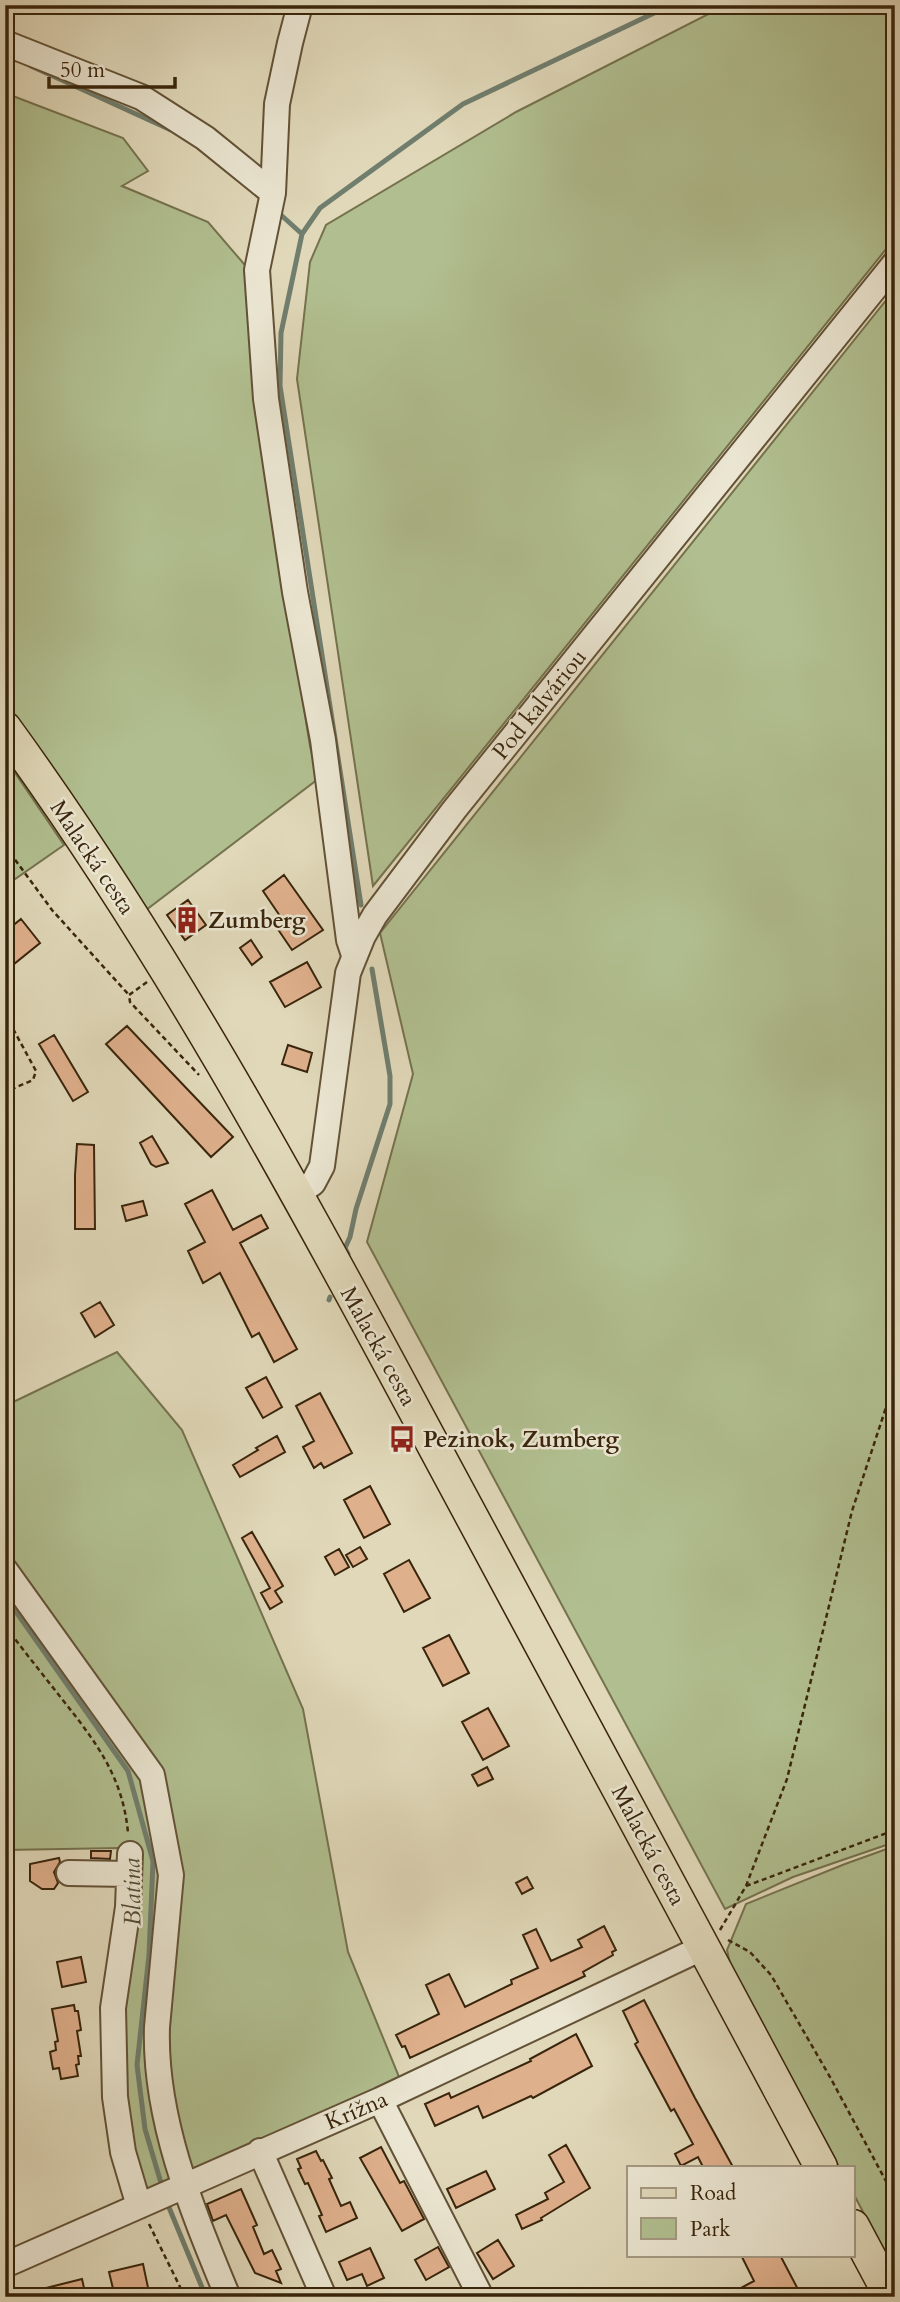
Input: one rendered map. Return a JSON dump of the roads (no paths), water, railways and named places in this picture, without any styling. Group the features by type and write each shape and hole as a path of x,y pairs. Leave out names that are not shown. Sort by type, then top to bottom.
{"main road":[{"name":"Malacká cesta","path":"5,728 72,823 167,968 242,1095 709,1941 821,2166"},
{"path":"855,2230 891,2297"}],"street":[{"path":"300,5 277,104 272,193 257,270 266,399 295,592 323,740 349,940 354,955"},
{"path":"5,43 141,97 205,138 272,193"},
{"name":"Pod kalváriou","path":"296,1195 313,1184 322,1166 344,998 354,955 375,915 454,810 895,263"},
{"path":"5,1570 152,1775 171,1875 156,2051 182,2186 228,2297"},
{"path":"69,1873 130,1864 128,1907 113,2008 115,2097 123,2152 141,2205"},
{"name":"Krížna","path":"5,2265 380,2100 709,1941"},
{"path":"380,2100 481,2297"},
{"path":"260,2151 324,2297"}],"waterway":[{"path":"361,905 280,386 281,333 302,234 320,208 463,104 671,5"},
{"path":"31,66 171,130"},
{"path":"281,215 302,234"},
{"path":"348,1254 345,1248 390,1104 390,1076 372,969"},
{"name":"Blatina","path":"5,1596 128,1771 153,1861 149,1955 137,2065 145,2129 161,2183"},
{"name":"Blatina","path":"168,2205 206,2297"}],"place":[{"name":"Zumberg","path":"187,920"},
{"name":"Pezinok, Zumberg","path":"402,1439"}]}
